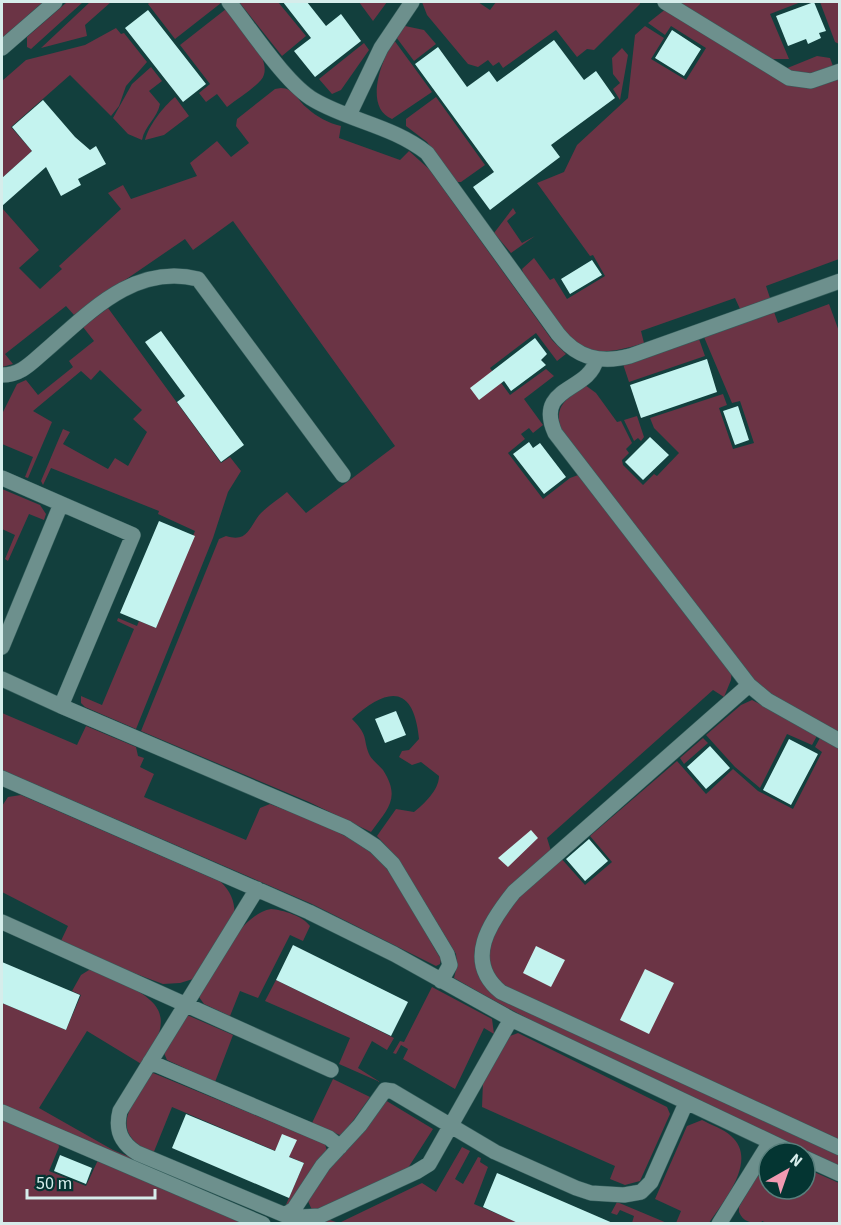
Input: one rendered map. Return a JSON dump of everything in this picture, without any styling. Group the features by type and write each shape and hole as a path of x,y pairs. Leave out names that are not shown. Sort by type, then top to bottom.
{"street":[{"path":"2,48 55,2"},
{"path":"229,2 303,93 329,108 400,135 427,153 558,334 573,350 596,360 630,356 840,281"},
{"path":"349,116 381,48 412,2"},
{"path":"665,2 789,78 811,81 840,71"},
{"path":"2,375 20,372 83,318 133,283 147,278 172,276 198,279 344,475"},
{"path":"596,360 593,370 554,400 550,413 555,433 749,686 768,700 840,741"},
{"path":"2,478 133,535 61,706"},
{"path":"2,647 61,504"},
{"path":"2,679 347,828 375,846 393,864 447,954 450,965 441,981"},
{"path":"749,686 514,892 492,921 485,937 481,953 483,964 489,981 501,992 840,1148"},
{"path":"2,778 257,889 373,944 511,1019 768,1141"},
{"path":"257,889 120,1111 118,1130 126,1146 150,1159 285,1215 320,1216 424,1168 511,1019"},
{"path":"2,922 331,1070"},
{"path":"150,1062 329,1138 340,1147"},
{"path":"285,1215 294,1209 322,1165 360,1125 385,1090 392,1091 495,1152 591,1193 634,1194 641,1192 651,1182 686,1103"},
{"path":"2,1112 262,1224"},
{"path":"719,1224 757,1163"},
{"path":"817,1163 840,1174"}],"shaded area":[{"path":"2,2 43,2 2,38"},
{"path":"67,2 83,2 31,49 27,47 27,37"},
{"path":"90,2 111,2 85,25 87,36 41,48"},
{"path":"150,2 221,3 175,39 148,4"},
{"path":"239,2 278,2 306,36 282,56"},
{"path":"359,2 387,2 373,21"},
{"path":"422,2 478,2 490,10 496,2 640,2 640,4 594,50 587,49 577,57 556,30 503,68 499,62 493,66 488,60 478,67 468,64 427,15"},
{"path":"676,2 801,2 770,14 789,59 764,59"},
{"path":"820,2 839,2 839,44 835,42"},
{"path":"667,8 776,77 839,75 839,259 766,286 770,298 740,309 735,298 641,331 644,343 609,351 596,351 585,348 566,332 523,274 522,269 534,258 550,280 554,278 567,299 605,276 593,255 590,256 537,183 564,172 577,145 628,98 635,35 645,26 664,38 651,59 686,80 706,48 671,26 665,35 648,23"},
{"path":"226,9 254,43 264,63 265,72 257,84 227,107 217,94 206,102 199,93 210,84 180,45"},
{"path":"405,26 424,30 436,44 414,61 396,37"},
{"path":"116,28 121,34 124,33 147,62 126,86 119,106 111,116 70,75 11,127 32,151 2,178 2,81 26,60 85,45"},
{"path":"394,40 432,92 392,119 383,113 378,104 377,94 380,70"},
{"path":"364,43 369,50 341,90 332,94 319,79"},
{"path":"622,48 628,55 620,100 613,89 620,83 613,74 612,58"},
{"path":"817,56 830,58 833,66 803,77 785,69"},
{"path":"151,67 162,81 149,91 160,104 142,140 128,134 113,118 132,84"},
{"path":"281,88 293,92 319,117 341,126 339,138 400,160 409,151 429,169 552,340 566,354 557,361 536,333 490,368 510,395 546,369 554,376 524,399 543,425 533,433 529,428 521,434 525,439 508,453 543,499 570,478 581,474 732,670 731,680 724,697 713,690 547,838 551,851 498,905 482,978 816,1141 785,1141 596,1053 454,978 457,965 456,954 399,860 377,836 396,809 414,812 430,796 438,781 439,776 421,762 412,765 399,757 402,751 409,750 419,739 416,721 405,700 397,696 388,697 365,708 352,719 365,738 370,756 383,770 391,788 392,796 387,810 371,832 309,802 141,731 219,539 226,536 234,538 244,535 261,513 287,492 306,513 395,446 233,221 193,250 185,239 74,315 66,306 5,354 13,364 2,367 2,208 39,250 19,268 40,289 62,269 59,266 121,209 108,193 123,185 131,199 197,176 190,163 217,141 231,157 249,143 236,126 237,119 275,89"},
{"path":"175,97 189,116 164,135 145,140 157,117"},
{"path":"436,97 485,165 461,182 457,182 427,142 406,126 406,119"},
{"path":"513,208 516,213 507,221 522,243 535,236 511,253 494,233"},
{"path":"829,304 840,334 839,735 784,703 753,681 564,438 559,419 561,407 565,401 585,385 596,393 617,422 621,421 632,443 626,449 629,453 622,460 623,465 643,485 654,474 657,476 679,453 654,428 650,418 723,394 727,405 719,408 733,449 754,443 740,401 732,403 704,337 774,312 778,323"},
{"path":"108,308 221,463 230,457 241,471 228,492 213,538 136,729 85,707 81,703 81,696 102,705 134,629 117,621 118,618 137,626 139,621 156,628 195,531 158,514 159,511 51,468 43,485 41,481 63,429 70,432 63,444 108,469 115,458 128,466 147,432 133,419 142,410 100,370 91,380 81,371 33,411 52,422 28,478 25,477 33,457 2,444 2,414 17,384 26,380 38,395 73,367 69,361 94,341 83,327"},
{"path":"699,339 705,356 629,382 623,364"},
{"path":"637,416 644,437 641,441 638,438 634,441 624,420"},
{"path":"2,489 40,505 46,514 44,520 29,514 8,561 5,559 15,535 2,529"},
{"path":"752,700 818,734 812,745 787,734 760,788 735,767 706,735 741,705"},
{"path":"2,713 77,745 86,726 136,747 138,756 144,758 140,767 154,774 144,797 246,840 260,808 270,804 342,834 368,851 388,870 441,959 440,964 436,966 312,904 2,770"},
{"path":"821,736 839,746 839,1143 503,987 491,969 488,951 492,933 502,916 530,883 559,856 585,885 612,862 590,836 677,761 706,794 733,769 758,791 793,809 822,752 815,747"},
{"path":"703,738 708,743 684,764 680,758"},
{"path":"21,795 221,882 232,899 234,920 193,979 180,983 163,984 59,945 68,926 2,892 2,806 8,797"},
{"path":"271,909 292,914 307,922 310,926 303,941 290,935 258,998 240,991 230,1016 204,1004 199,997 238,932 259,913"},
{"path":"89,970 111,978 150,1000 161,1017 157,1038 143,1065 87,1031 39,1108 113,1150 168,1173 167,1178 2,1107 2,1003 66,1030 81,995 72,991 81,975"},
{"path":"276,980 394,1038 387,1050 372,1041 358,1068 380,1082 339,1064 350,1038 265,1001"},
{"path":"432,987 492,1019 494,1034 484,1028 455,1089 403,1059 408,1049 401,1045 396,1054 393,1053 400,1041 404,1042"},
{"path":"187,1015 233,1035 215,1082 167,1060 164,1053"},
{"path":"518,1033 667,1107 670,1114 640,1181 625,1185 610,1179 615,1166 482,1107 483,1082 510,1036"},
{"path":"153,1073 325,1144 327,1151 295,1198 285,1207 304,1163 172,1107 153,1154 130,1136 127,1123 131,1106 144,1083"},
{"path":"333,1079 370,1097 342,1136 312,1123"},
{"path":"385,1100 433,1129 408,1168 321,1209 312,1210 307,1199 317,1183"},
{"path":"2,1118 58,1142 59,1147 49,1171 86,1186 98,1160 250,1223 2,1223"},
{"path":"702,1120 731,1136 739,1146 740,1169 736,1181 709,1223 676,1223 681,1211 655,1199 687,1126"},
{"path":"817,1141 839,1152 839,1166 817,1156"},
{"path":"462,1147 470,1151 455,1179 463,1184 478,1157 481,1158 480,1162 488,1167 474,1204 519,1223 302,1224 327,1219 339,1223 422,1183 436,1192"},
{"path":"817,1173 839,1183 839,1223 769,1224 762,1221 757,1223 745,1220 739,1212 739,1207 756,1178 757,1201 817,1201"},
{"path":"617,1202 667,1223 632,1223 634,1216 620,1210 617,1215 611,1213"}],"building":[{"path":"283,2 307,2 326,26 341,14 361,41 315,77 294,51 311,38"},
{"path":"814,2 826,31 819,33 821,38 808,44 806,39 788,46 776,16"},
{"path":"148,10 206,84 183,102 125,28"},
{"path":"672,30 701,49 684,76 655,58"},
{"path":"554,40 584,80 596,71 615,98 551,145 560,157 490,210 473,187 494,172 415,64 438,47 467,87 489,71 497,82"},
{"path":"43,100 75,137 90,150 96,146 106,164 78,179 81,185 61,196 46,167 2,206 2,178 32,151 12,127"},
{"path":"592,260 602,275 570,294 561,279"},
{"path":"161,331 244,445 221,462 177,402 185,396 145,342"},
{"path":"535,338 547,354 541,360 546,365 511,391 504,381 479,400 470,388"},
{"path":"707,359 717,392 641,418 630,385"},
{"path":"738,406 749,440 735,445 723,411"},
{"path":"650,437 669,455 643,480 625,462"},
{"path":"529,442 533,448 540,443 566,477 544,494 513,454"},
{"path":"159,521 195,536 156,628 120,613"},
{"path":"396,711 406,735 385,743 375,719"},
{"path":"789,739 818,754 791,805 763,790"},
{"path":"710,746 730,768 706,789 687,767"},
{"path":"531,830 538,838 508,867 498,858"},
{"path":"589,839 608,861 585,881 566,859"},
{"path":"293,945 408,1002 391,1036 276,980"},
{"path":"536,946 565,960 551,987 523,973"},
{"path":"2,962 80,995 66,1030 2,1003"},
{"path":"645,969 674,983 649,1034 620,1020"},
{"path":"186,1114 275,1151 282,1134 297,1140 289,1157 304,1163 289,1198 172,1148"},
{"path":"60,1155 92,1168 86,1184 54,1171"},
{"path":"497,1173 615,1224 520,1224 483,1207"}]}
